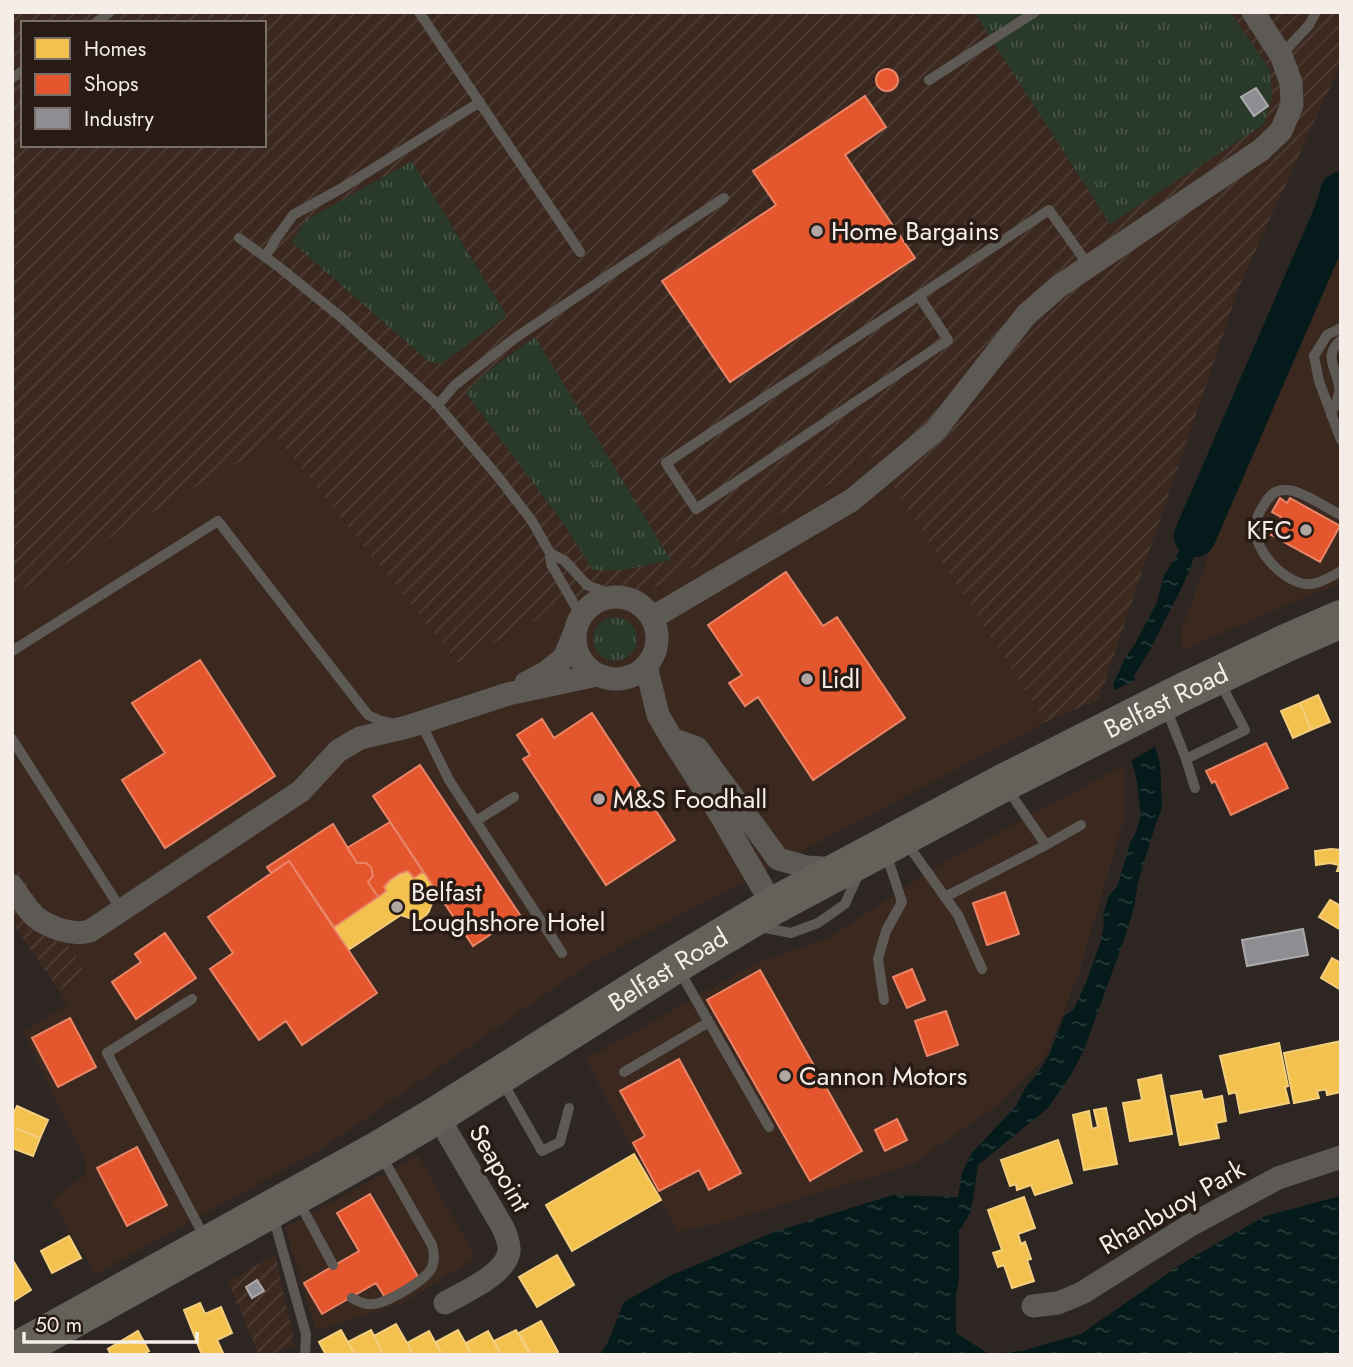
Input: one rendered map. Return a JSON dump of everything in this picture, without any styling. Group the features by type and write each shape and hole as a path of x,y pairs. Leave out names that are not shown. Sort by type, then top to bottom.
{"highway":[{"name":"Belfast Road","path":"12,1353 378,1150 759,915 1003,783 1101,734 1173,709 1217,676 1341,620"}],"street":[{"path":"652,618 852,499 935,431 1026,315 1058,287 1261,150 1281,131 1292,105 1291,83 1281,55 1252,12"},
{"path":"508,694 545,673 564,658 578,623 590,606 603,599 617,597 631,600 643,607 652,618 656,630 653,655 646,666 636,674 624,678 610,678 597,674 587,667 579,656 575,643 578,623"},
{"path":"646,666 659,715 720,814 759,915"},
{"path":"12,886 36,919 72,933 90,931 302,792 338,751 360,738 414,725 508,694 597,674"},
{"path":"624,678 659,715"},
{"path":"672,739 697,748 778,859 807,867 874,853"},
{"name":"Seapoint","path":"437,1115 502,1226 509,1249 505,1263 492,1276 445,1303"},
{"name":"Rhanbuoy Park","path":"1034,1306 1058,1303 1082,1293 1189,1226 1278,1178 1341,1157"}],"lane":[{"path":"419,12 580,252"},
{"path":"929,80 1035,12"},
{"path":"1281,55 1309,24 1316,12"},
{"path":"265,257 293,215 342,188 480,102"},
{"path":"438,405 455,385 515,338 724,198"},
{"path":"919,296 947,340 696,509 666,463 1049,209 1089,266"},
{"path":"239,238 342,318 438,405 532,521 550,553 551,564 578,623"},
{"path":"1341,328 1327,335 1314,356 1320,382 1341,440"},
{"path":"1331,415 1340,390 1330,359 1332,351 1341,340"},
{"path":"1336,513 1297,492 1280,490 1271,494 1256,521 1255,533 1262,549 1282,574 1294,580 1309,584 1320,582 1341,571"},
{"path":"12,651 218,521 368,715 379,720 414,725 562,953"},
{"path":"550,553 565,561 587,584 617,597"},
{"path":"1186,759 1245,730 1217,676"},
{"path":"1173,709 1195,788"},
{"path":"360,738 366,728 368,715"},
{"path":"12,739 122,911"},
{"path":"1003,783 1046,845"},
{"path":"476,821 514,797"},
{"path":"945,897 1081,825"},
{"path":"874,853 945,897 958,915 982,969"},
{"path":"874,853 902,902 886,931 878,959 884,1000"},
{"path":"676,964 769,1127"},
{"path":"192,999 107,1053 208,1245"},
{"path":"624,1072 709,1022"},
{"path":"499,1076 542,1151 560,1142 569,1108"},
{"path":"352,1298 369,1304 388,1299 421,1280 432,1267 434,1259 432,1245 378,1150"},
{"path":"284,1203 333,1265"},
{"path":"284,1203 306,1334 305,1355"}],"shaded area":[{"path":"12,12 1341,12 1341,63 1240,285 1099,699 1046,722 874,457 663,586 573,599 458,663 278,439 12,595"},
{"path":"1341,204 1341,584 1314,593 1183,650 1181,631"},
{"path":"278,439 458,663 573,599 663,586 874,457 1046,722 592,962 323,1148 96,1274 51,1200 86,1175 85,1158 23,1032 67,1005 59,990 86,972 12,860 12,595"},
{"path":"1124,765 1124,819 1078,976 1045,1057 1000,1103 913,1164 724,1222 677,1232 586,1059 755,964 827,939 946,861"},
{"path":"12,860 86,972 59,990 12,923"},
{"path":"418,1155 476,1258 403,1303 316,1331 285,1228"},
{"path":"275,1254 295,1345 270,1355 259,1355 228,1282"}],"green space":[{"path":"974,12 1230,12 1270,70 1272,97 1263,125 1110,224"},
{"path":"412,161 507,316 441,364 428,361 292,242 306,220"},
{"path":"535,337 671,560 624,570 593,570 563,523 466,393 484,374"},
{"path":"615,617 631,623 637,639 631,655 615,661 599,655 593,639 599,623"}],"water":[{"path":"1189,535 1200,537 1190,569 1134,676 1160,763 1162,808 1138,882 1134,907 1084,1050 1070,1076 1048,1108 978,1165 971,1211 959,1232 956,1333 989,1354 1022,1351 1081,1334 1186,1261 1265,1216 1341,1196 1341,1355 600,1355 624,1302 670,1276 774,1232 893,1195 958,1197 962,1173 971,1154 1016,1106 1025,1088 1050,1053 1064,1016 1074,1009 1101,941 1103,914 1109,896 1118,885 1141,815 1137,781 1113,685 1157,602 1164,576"}],"pier":[{"path":"1139,678 1158,745 1129,762 1111,692"}],"building: Homes":[{"path":"1318,695 1330,722 1311,730 1300,703"},
{"path":"1300,703 1311,730 1293,738 1281,711"},
{"path":"1341,850 1341,871 1337,871 1339,865 1316,865 1315,851"},
{"name":"Belfast Loughshore Hotel","path":"408,871 414,878 423,872 436,891 431,894 432,903 424,918 415,920 401,915 348,950 334,927 386,891 384,887 390,880"},
{"path":"1330,900 1341,906 1341,930 1319,917"},
{"path":"1332,958 1341,963 1341,990 1321,978"},
{"path":"1341,1041 1341,1092 1327,1095 1326,1089 1317,1091 1319,1098 1294,1103 1284,1053"},
{"path":"1279,1043 1289,1103 1240,1113 1236,1092 1229,1094 1220,1056"},
{"path":"1161,1075 1172,1134 1130,1141 1123,1103 1142,1100 1138,1080"},
{"path":"1201,1091 1203,1100 1222,1096 1226,1121 1216,1123 1219,1138 1180,1145 1171,1096"},
{"path":"17,1106 48,1120 40,1138 12,1127 12,1117"},
{"path":"1106,1108 1117,1164 1084,1170 1073,1115 1089,1111 1092,1129 1098,1127 1094,1110"},
{"path":"12,1127 40,1138 33,1156 12,1148"},
{"path":"1058,1140 1072,1183 1035,1195 1031,1185 1017,1190 1016,1184 1010,1186 1001,1160"},
{"path":"634,1154 661,1200 572,1251 546,1205"},
{"path":"1024,1197 1035,1228 1018,1234 1021,1244 1025,1242 1031,1259 1027,1260 1034,1281 1012,1288 1004,1265 998,1267 993,1253 1002,1250 988,1210"},
{"path":"69,1236 81,1258 52,1273 41,1251"},
{"path":"557,1255 574,1285 537,1307 519,1277"},
{"path":"12,1259 31,1290 12,1302"},
{"path":"200,1303 205,1314 221,1307 232,1333 217,1340 223,1353 202,1355 184,1310"},
{"path":"541,1321 558,1352 554,1355 531,1355 519,1333"},
{"path":"396,1324 413,1355 384,1355 374,1336"},
{"path":"341,1330 355,1355 326,1355 319,1342"},
{"path":"371,1330 384,1355 355,1355 348,1342"},
{"path":"458,1330 472,1355 442,1355 436,1342"},
{"path":"516,1330 530,1355 501,1355 494,1341"},
{"path":"138,1331 149,1351 142,1355 111,1355 108,1349"},
{"path":"429,1331 442,1355 413,1355 407,1343"},
{"path":"488,1331 501,1355 472,1355 466,1343"}],"building: Shops":[{"path":"887,69 895,72 898,80 895,88 887,91 879,88 876,80 879,72"},
{"name":"Home Bargains","path":"865,96 886,127 845,155 915,258 730,382 662,281 776,205 753,171"},
{"name":"KFC","path":"1280,498 1287,503 1290,498 1340,526 1320,562 1271,535 1281,517 1272,512"},
{"name":"Lidl","path":"786,572 823,626 837,617 905,718 813,780 758,697 745,706 729,683 742,675 708,625"},
{"path":"200,660 275,776 165,848 122,780 165,753 132,703"},
{"name":"M&S Foodhall","path":"592,713 675,840 606,885 523,759 530,755 517,735 542,719 554,738"},
{"path":"1266,743 1288,788 1231,815 1215,781 1212,783 1206,771"},
{"path":"420,765 520,915 473,946 373,796"},
{"path":"390,822 423,872 414,878 408,871 399,874 390,880 384,887 386,891 378,897 368,882 373,876 371,867 366,863 357,863 347,848"},
{"path":"333,824 357,863 366,863 371,867 373,876 368,882 378,897 334,927 289,861 271,873 267,867"},
{"path":"289,861 377,993 302,1045 286,1021 259,1040 210,969 233,953 208,917"},
{"path":"1005,892 1019,934 987,945 973,903"},
{"path":"165,933 196,978 136,1019 112,982 141,962 135,954"},
{"path":"912,969 925,1000 907,1008 893,977"},
{"name":"Cannon Motors","path":"760,970 862,1151 810,1181 707,1000"},
{"path":"946,1011 958,1045 927,1056 915,1021"},
{"path":"70,1018 96,1067 58,1087 32,1038"},
{"path":"679,1059 741,1173 709,1190 699,1170 659,1191 633,1143 645,1136 620,1091"},
{"path":"897,1119 907,1140 885,1151 875,1130"},
{"path":"137,1147 167,1205 127,1226 97,1168"},
{"path":"370,1194 420,1280 386,1299 376,1283 322,1314 304,1283 359,1251 337,1213"}],"building: Industry":[{"path":"1256,88 1268,106 1254,116 1241,97"},
{"path":"1303,929 1308,955 1247,966 1242,940"},
{"path":"257,1280 264,1291 252,1298 246,1287"}],"waterway":[{"path":"1195,536 1335,213 1341,193"}],"place":[{"name":"Home Bargains","path":"817,231"},
{"name":"KFC","path":"1306,530"},
{"name":"Lidl","path":"807,679"},
{"name":"M&S Foodhall","path":"599,799"},
{"name":"Belfast Loughshore Hotel","path":"397,907"},
{"name":"Cannon Motors","path":"785,1076"}]}
